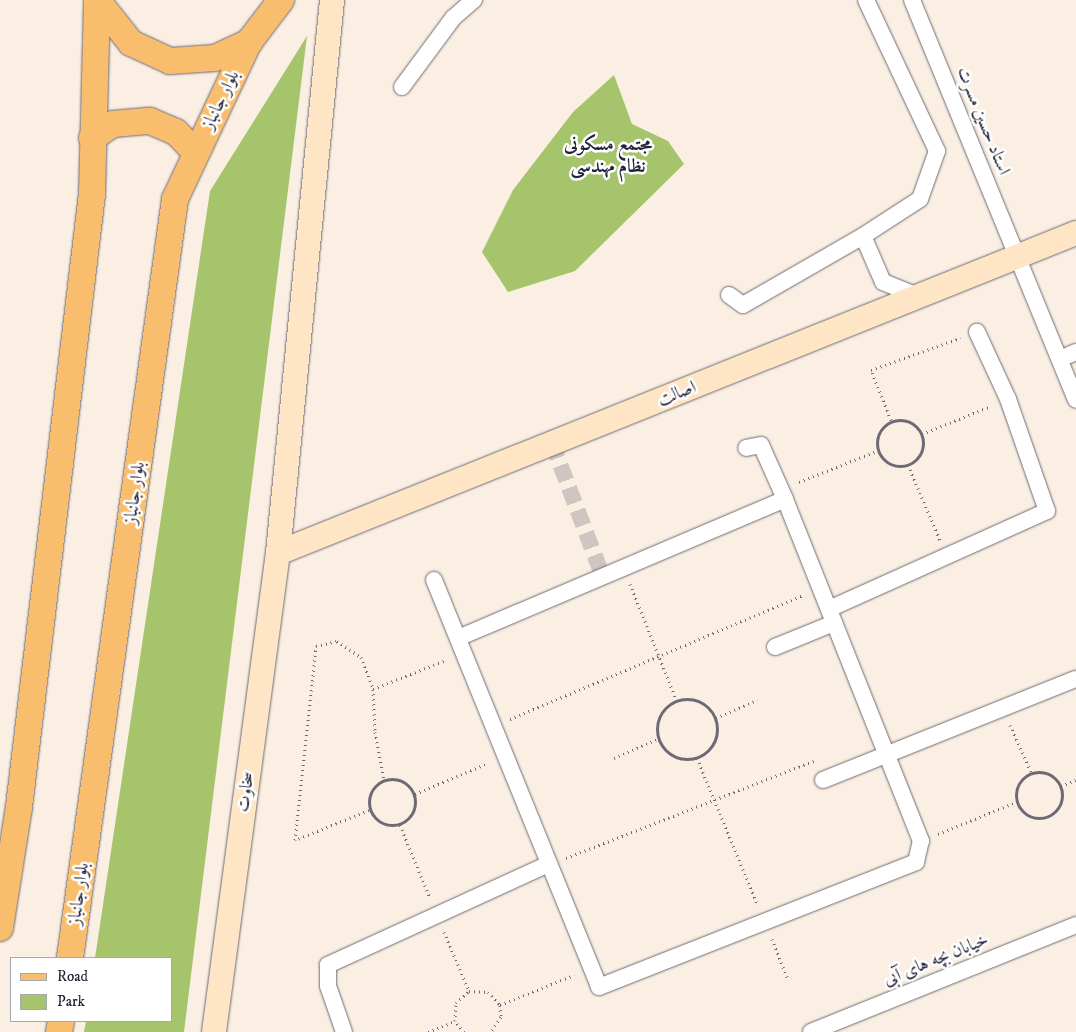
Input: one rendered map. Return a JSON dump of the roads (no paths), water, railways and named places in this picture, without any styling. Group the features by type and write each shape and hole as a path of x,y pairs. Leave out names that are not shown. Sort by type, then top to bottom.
{"main road":[{"path":"97,0 131,43 170,61 215,58 249,42"},
{"path":"0,928 19,807 92,194 97,0"},
{"name":"بلوار جانباز","path":"70,957 175,199 195,152 249,42 281,0"},
{"path":"92,138 113,124 150,121 176,132 195,152"}],"street":[{"name":"سخاوت","path":"214,1032 278,552 332,0"},
{"path":"402,87 453,18 474,0"},
{"path":"729,296 743,305 863,236 920,199 937,151 866,0"},
{"name":"استاد حسین مسرت","path":"912,0 1017,258"},
{"name":"اصالت","path":"278,552 1076,233"},
{"path":"863,236 883,282 920,296"},
{"path":"1017,258 1076,400"},
{"path":"775,647 946,556 1047,512 1008,399 977,332"},
{"path":"1060,358 1076,352"},
{"path":"434,580 599,988 916,862 921,841 783,494 761,444 746,448"},
{"path":"461,646 783,494"},
{"path":"823,780 1076,679"},
{"path":"344,1032 328,986 328,965 549,864"},
{"name":"خیابان بچه های آبی","path":"811,1032 1076,924"}],"tunnel":[{"path":"552,443 603,577"}],"district":[{"name":"مجتمع مسکونی نظام مهندسی","path":"608,156"}]}
